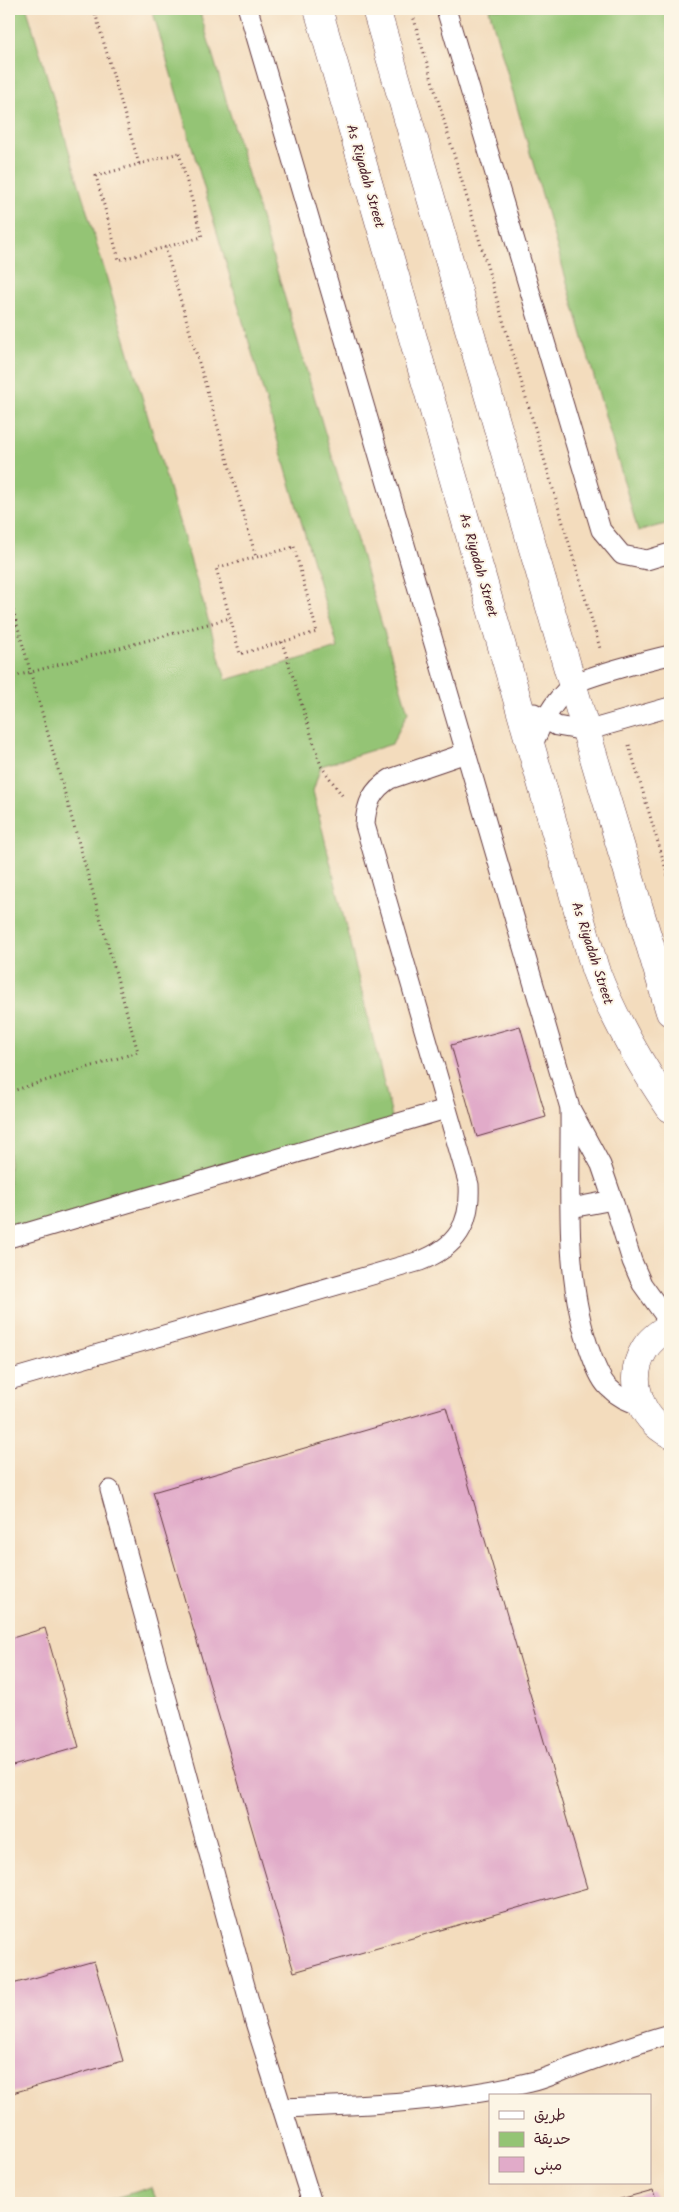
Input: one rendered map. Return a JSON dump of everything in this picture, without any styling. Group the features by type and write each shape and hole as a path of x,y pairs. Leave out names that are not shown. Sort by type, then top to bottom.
{"street":[{"name":"As Riyadah Street","path":"318,9 595,969 605,995 634,1054 670,1108"},
{"path":"376,9 586,731 670,1012"},
{"path":"670,1325 656,1335 644,1350 637,1368 636,1387 641,1405 650,1419 662,1430 670,1434"}],"lane":[{"path":"248,9 570,1108 600,1165 632,1261 642,1284 670,1325"},
{"path":"446,9 600,530 622,556 647,560 670,553"},
{"path":"532,747 544,720 557,701 573,685 608,673 669,659"},
{"path":"518,698 544,720 557,726 586,731 670,707"},
{"path":"9,1380 420,1261 436,1255 449,1245 460,1232 467,1217 470,1201 469,1185 365,825 365,812 369,799 382,784 390,779 466,753"},
{"path":"570,1108 573,1285 578,1313 585,1338 600,1375 607,1386 628,1402 641,1405"},
{"path":"9,1238 446,1109"},
{"path":"571,1208 613,1200"},
{"path":"110,1490 254,2019 312,2203"},
{"path":"282,2108 431,2100 485,2092 532,2082 644,2041 670,2034"}],"path":[{"path":"94,9 140,164"},
{"path":"411,9 608,673"},
{"path":"179,153 202,238 165,247 119,260 96,176 179,153"},
{"path":"165,247 256,557"},
{"path":"294,547 317,632 240,654 216,568 256,557 294,547"},
{"path":"9,596 138,1052 9,1092"},
{"path":"9,678 230,618"},
{"path":"282,642 321,766 365,825"},
{"path":"622,721 670,883"}],"green space":[{"path":"9,9 27,9 226,680 338,648 152,9 199,9 408,712 392,744 321,766 313,791 394,1125 9,1238"},
{"path":"489,9 670,9 670,523 638,531"},
{"path":"152,2187 157,2203 98,2203"}],"building":[{"path":"520,1026 546,1117 477,1137 451,1045"},
{"path":"446,1407 587,1888 294,1972 153,1492"},
{"path":"45,1628 79,1747 9,1767 9,1639"},
{"path":"94,1961 123,2061 9,2094 9,1985"},
{"path":"653,2190 657,2203 606,2203"}]}
